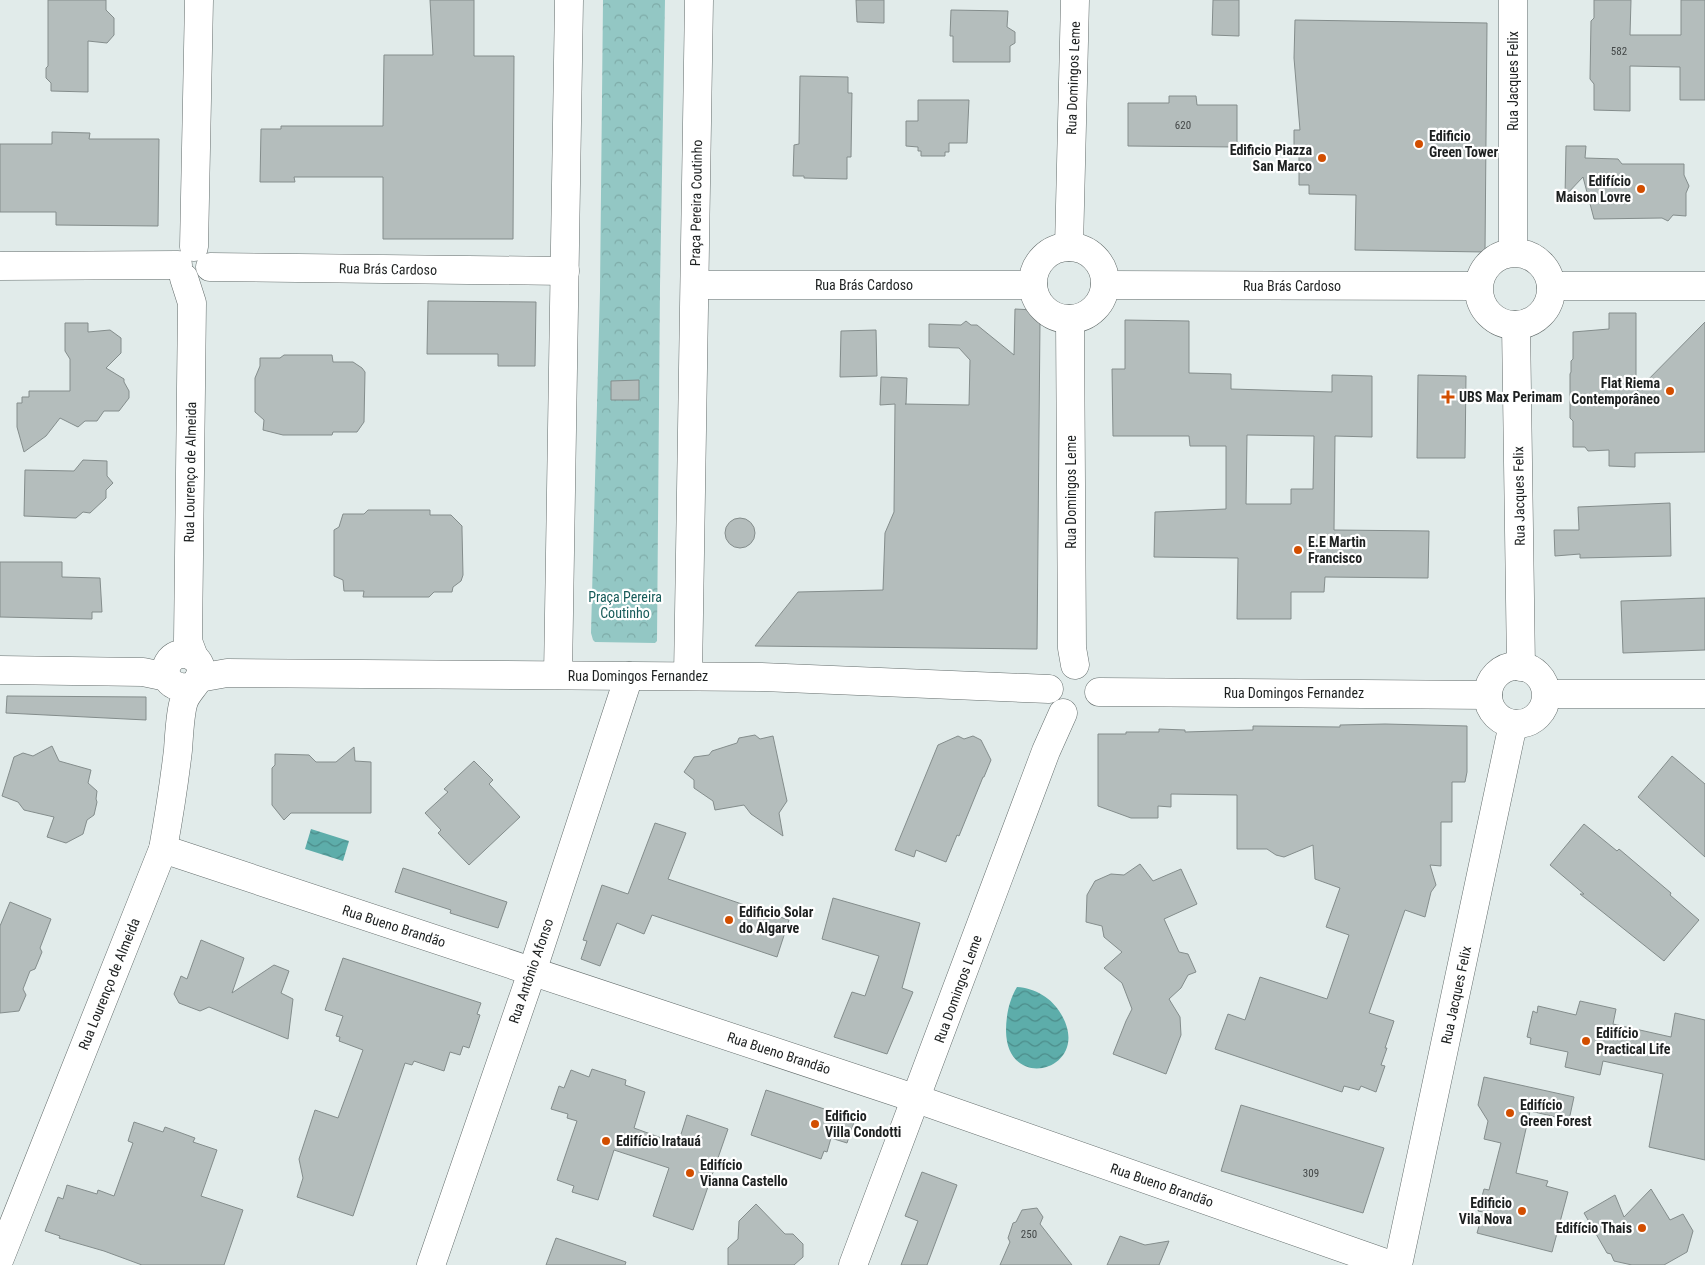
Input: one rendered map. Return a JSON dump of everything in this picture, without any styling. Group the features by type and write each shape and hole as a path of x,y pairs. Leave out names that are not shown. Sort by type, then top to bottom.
{"street":[{"name":"Rua Lourenço de Almeida","path":"0,1258 163,849 172,799 181,671 194,266 199,0"},
{"path":"558,675 569,0"},
{"name":"Praça Pereira Coutinho","path":"688,676 699,0"},
{"name":"Rua Domingos Leme","path":"1068,247 1076,0"},
{"name":"Rua Jacques Felix","path":"1513,0 1513,252"},
{"path":"1068,247 1082,249 1094,257 1102,269 1106,285 1103,296 1095,308 1083,316 1070,319 1056,317 1044,309 1036,297 1033,285 1035,270 1043,258 1055,250 1068,247"},
{"path":"1513,252 1535,258 1543,266 1551,286 1550,298 1538,316 1528,322 1516,325 1504,323 1493,318 1485,309 1480,298 1478,286 1486,267 1494,259 1503,254 1513,252"},
{"name":"Rua Brás Cardoso","path":"0,266 194,266 565,271"},
{"name":"Rua Brás Cardoso","path":"695,285 1033,285"},
{"name":"Rua Brás Cardoso","path":"1106,285 1478,286"},
{"path":"1551,286 1705,286"},
{"name":"Rua Domingos Leme","path":"1070,319 1072,648 1075,666"},
{"name":"Rua Jacques Felix","path":"1516,325 1521,666"},
{"path":"1075,666 1085,668 1093,674 1098,682 1099,692 1091,709 1073,716 1063,713 1055,707 1050,699 1049,689 1057,672 1066,667 1075,666"},
{"path":"1521,666 1536,673 1545,686 1547,694 1542,711 1537,717 1522,724 1513,724 1498,717 1489,703 1488,695 1490,685 1495,676 1502,670 1521,666"},
{"name":"Rua Domingos Fernandez","path":"0,670 761,677 1049,689"},
{"name":"Rua Antônio Afonso","path":"431,1265 532,972 629,676"},
{"name":"Rua Domingos Fernandez","path":"1099,692 1488,695"},
{"path":"1547,694 1705,694"},
{"name":"Rua Domingos Leme","path":"853,1265 917,1099 1046,751 1063,713"},
{"name":"Rua Jacques Felix","path":"1398,1265 1513,724"},
{"name":"Rua Bueno Brandão","path":"163,849 917,1099 1391,1265"},
{"path":"0,1263 5,1265"}],"green space":[{"name":"Praça Pereira Coutinho","path":"603,0 665,0 657,641 655,643 595,642 591,633 600,291"}],"water":[{"path":"311,829 349,841 343,861 305,849"},
{"path":"1017,987 1030,989 1053,1003 1061,1014 1068,1033 1066,1049 1058,1060 1046,1067 1033,1068 1020,1063 1010,1051 1006,1031 1007,1020 1010,1003"}],"building":[{"path":"48,0 106,0 106,10 114,18 114,35 107,43 88,41 88,92 51,91 51,83 46,78 46,68 48,66"},
{"path":"430,0 474,0 474,56 514,56 513,239 383,239 383,177 294,177 295,182 260,182 261,129 281,129 281,126 383,126 384,55 433,55"},
{"path":"856,0 884,0 884,23 857,22"},
{"path":"1213,0 1239,0 1239,36 1212,35"},
{"path":"1594,0 1631,0 1630,35 1681,35 1681,0 1705,0 1705,100 1680,100 1680,67 1630,66 1630,111 1594,110 1594,84 1590,79 1591,21 1594,18"},
{"path":"951,10 1008,11 1007,27 1015,32 1015,43 1010,46 1010,62 953,62 953,36 950,36"},
{"path":"1295,20 1487,23 1485,252 1355,250 1356,195 1309,194 1309,185 1299,185 1299,152 1294,152 1294,130 1300,130 1294,58"},
{"path":"800,76 848,77 848,93 852,93 851,157 847,157 847,179 793,176 794,145 799,144"},
{"path":"1169,96 1196,96 1197,105 1237,105 1237,147 1128,146 1128,103 1169,103"},
{"path":"918,100 969,100 967,143 949,143 949,152 945,152 945,156 921,156 921,151 918,151 918,147 906,146 906,121 918,121"},
{"path":"52,132 90,133 89,139 159,139 158,226 56,225 56,212 0,212 0,144 52,144"},
{"name":"Edifício Maison Lovre","path":"1566,146 1586,146 1585,158 1618,159 1622,164 1684,164 1684,175 1689,186 1686,193 1686,216 1673,215 1668,221 1662,218 1594,219 1583,177 1565,196"},
{"path":"428,301 536,302 535,366 498,366 498,354 427,354"},
{"path":"1015,309 1034,310 1040,321 1037,649 755,646 798,592 883,590 885,533 894,512 895,404 880,405 881,377 907,378 905,404 969,405 970,360 959,348 929,347 929,324 961,325 966,321 971,325 977,325 1014,355"},
{"path":"1609,313 1636,313 1636,392 1705,322 1705,452 1635,453 1635,467 1609,466 1609,450 1588,451 1585,447 1573,447 1573,421 1570,418 1570,374 1571,361 1573,359 1573,332 1609,329"},
{"path":"1125,320 1189,321 1189,373 1231,374 1231,389 1332,392 1332,375 1372,376 1372,437 1335,436 1334,530 1429,531 1428,578 1325,577 1324,592 1291,592 1291,619 1237,619 1238,558 1154,557 1155,512 1226,509 1226,446 1190,446 1189,436 1113,436 1112,369 1125,369","holes":["1247,435 1314,436 1313,489 1291,489 1291,504 1246,504"]},
{"path":"65,323 88,323 88,332 110,330 121,338 121,353 106,368 124,379 129,391 129,398 119,411 104,411 97,421 85,421 78,427 60,418 46,436 24,452 17,427 17,403 22,403 22,397 29,397 29,391 70,391 70,359 65,351"},
{"path":"876,330 877,376 840,377 841,331"},
{"path":"284,355 332,355 333,362 353,362 362,368 365,372 364,422 357,432 333,432 332,435 283,435 263,430 264,420 255,412 255,378 260,366 260,358 280,358"},
{"path":"1418,375 1466,376 1465,458 1417,458"},
{"path":"639,380 639,400 611,400 611,381"},
{"path":"83,460 107,461 107,476 113,483 106,490 106,498 90,513 83,512 76,518 24,516 25,470 74,471"},
{"path":"1670,503 1671,556 1580,558 1580,554 1555,556 1554,530 1579,530 1578,507"},
{"path":"368,510 430,510 430,515 451,515 462,526 463,575 461,581 453,587 452,592 434,592 429,597 363,597 364,591 344,591 343,580 334,576 334,530 339,527 343,514 364,514"},
{"path":"740,518 746,519 754,527 754,539 746,547 740,548 734,547 726,539 725,533 726,527 734,519"},
{"path":"0,562 62,562 62,577 100,578 102,612 92,612 92,619 0,617"},
{"path":"1705,598 1705,650 1623,653 1621,601"},
{"path":"7,696 146,697 146,720 6,713"},
{"path":"1340,725 1467,726 1467,772 1465,782 1452,782 1452,822 1441,822 1441,866 1430,865 1436,885 1431,892 1425,917 1405,910 1369,1013 1394,1021 1381,1065 1385,1066 1376,1092 1361,1086 1359,1090 1344,1086 1342,1092 1215,1049 1228,1014 1245,1020 1260,977 1327,999 1349,935 1326,927 1340,888 1315,879 1313,845 1284,857 1276,855 1267,849 1237,849 1237,795 1171,794 1171,807 1158,806 1158,818 1131,818 1098,806 1098,734 1159,732 1159,729 1185,730 1185,732 1253,730 1253,726 1340,727"},
{"path":"755,735 760,739 773,736 787,801 779,813 783,836 751,814 744,805 715,810 713,801 694,788 694,780 684,772 694,757 709,755 712,751 737,743 739,738"},
{"path":"958,736 964,739 973,736 981,740 991,760 946,862 916,850 914,857 895,850 938,745"},
{"path":"52,746 59,761 91,770 88,783 97,791 94,815 87,820 83,834 66,843 47,837 54,817 24,810 18,802 2,796 14,757 23,753 33,756"},
{"path":"354,747 355,761 371,762 371,813 291,813 284,820 272,805 272,768 275,765 275,754 309,755 316,762 336,762"},
{"path":"1672,756 1705,784 1705,857 1638,797"},
{"path":"474,761 493,780 489,784 520,817 469,865 438,833 441,830 425,813 448,792 444,789"},
{"path":"655,823 686,833 668,879 789,920 777,957 652,915 644,934 617,923 600,966 581,959 587,941 583,940 602,885 628,894"},
{"path":"1584,824 1617,851 1619,849 1671,893 1670,895 1699,920 1664,961 1580,894 1584,894 1550,865"},
{"path":"1140,864 1153,881 1181,869 1197,904 1164,919 1179,952 1188,954 1196,972 1188,975 1181,988 1169,999 1180,1017 1181,1035 1166,1074 1113,1054 1132,1009 1122,983 1104,968 1122,952 1104,937 1102,926 1086,922 1087,895 1095,881 1111,874 1124,875"},
{"path":"403,868 507,902 498,928 450,913 451,910 395,892"},
{"path":"833,898 920,923 902,988 913,992 887,1054 834,1037 852,992 865,996 879,956 822,939"},
{"path":"10,902 51,919 40,948 42,952 35,969 30,971 23,989 26,995 19,1011 0,1013 0,926"},
{"path":"201,940 244,958 232,993 274,965 289,971 281,993 293,999 288,1039 209,1007 200,1011 179,1003 174,994 181,976 187,979"},
{"path":"343,958 481,1003 477,1014 480,1015 469,1048 463,1046 460,1055 450,1052 444,1071 414,1061 412,1065 405,1063 353,1216 297,1197 303,1178 299,1159 315,1110 338,1118 363,1050 339,1041 340,1037 336,1036 343,1016 325,1010"},
{"path":"1580,1001 1616,1009 1613,1024 1671,1037 1675,1013 1705,1020 1705,1160 1649,1147 1663,1074 1603,1061 1600,1075 1565,1067 1568,1052 1530,1044 1531,1038 1527,1037 1533,1011 1537,1013 1538,1006 1576,1015"},
{"path":"592,1069 626,1080 625,1085 645,1092 634,1128 678,1144 687,1115 728,1129 693,1230 653,1216 669,1168 614,1150 598,1200 572,1192 574,1186 557,1180 577,1121 567,1118 568,1114 551,1109 559,1086 564,1088 571,1070 589,1077"},
{"path":"1484,1077 1574,1097 1569,1120 1530,1111 1516,1173 1548,1181 1546,1186 1568,1192 1552,1252 1477,1233 1483,1212 1478,1211 1484,1189 1489,1190 1501,1143 1484,1139 1488,1121 1478,1105"},
{"name":"Edificio Villa Condotti","path":"766,1090 855,1119 847,1143 831,1138 827,1152 824,1151 821,1159 751,1135"},
{"path":"1241,1105 1384,1148 1363,1213 1221,1171"},
{"path":"134,1122 163,1132 165,1127 195,1138 193,1142 217,1150 201,1196 243,1210 224,1265 142,1265 104,1251 59,1238 60,1236 45,1231 58,1197 63,1199 67,1185 97,1194 98,1190 114,1196 133,1143 128,1141"},
{"path":"922,1172 957,1185 927,1265 901,1265 918,1221 905,1216"},
{"name":"Edifício Thais","path":"1651,1189 1670,1220 1683,1214 1693,1231 1687,1252 1664,1265 1632,1265 1614,1261 1611,1254 1607,1253 1584,1213 1615,1195 1624,1217"},
{"path":"756,1204 785,1234 793,1234 803,1244 803,1257 794,1265 728,1265 728,1248 738,1239 739,1221"},
{"path":"1037,1208 1043,1217 1040,1224 1072,1265 1000,1265 1010,1242 1008,1238 1013,1223 1016,1222 1022,1210"},
{"path":"1120,1236 1145,1245 1169,1241 1159,1265 1107,1265"},
{"path":"556,1238 626,1262 625,1265 546,1265"}],"place":[{"name":"Edificio Green Tower","path":"1419,144"},
{"name":"Edificio Piazza San Marco","path":"1322,158"},
{"name":"Edifício Maison Lovre","path":"1641,189"},
{"name":"Flat Riema Contemporâneo","path":"1670,391"},
{"name":"UBS Max Perimam","path":"1448,397"},
{"name":"E.E Martin Francisco","path":"1298,550"},
{"name":"Edificio Solar do Algarve","path":"729,920"},
{"name":"Edifício Practical Life","path":"1586,1041"},
{"name":"Edifício Green Forest","path":"1510,1113"},
{"name":"Edificio Villa Condotti","path":"815,1124"},
{"name":"Edifício Iratauá","path":"606,1141"},
{"name":"Edifício Vianna Castello","path":"690,1173"},
{"name":"Edificio Vila Nova","path":"1522,1211"},
{"name":"Edifício Thais","path":"1642,1228"}]}
